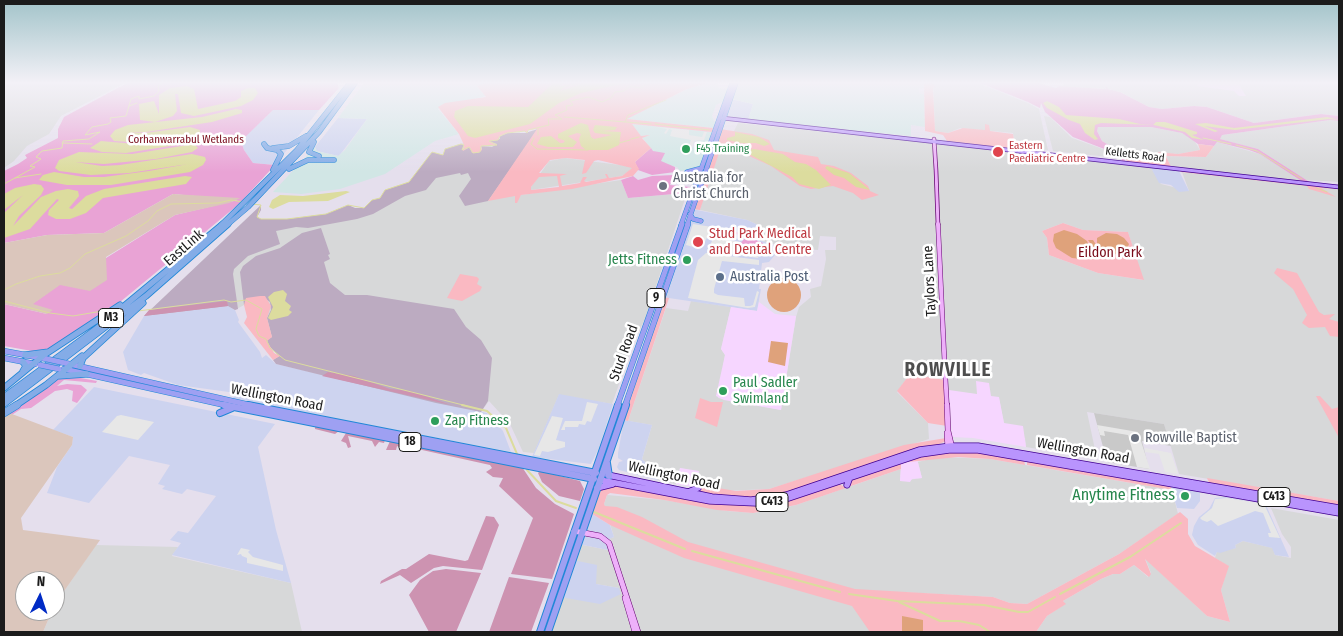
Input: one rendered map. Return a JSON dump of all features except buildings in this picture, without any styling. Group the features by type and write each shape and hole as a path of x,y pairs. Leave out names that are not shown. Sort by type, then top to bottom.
{"highway":[{"name":"EastLink","path":"4,404 94,338 167,279 245,206 323,123 330,113"},
{"name":"EastLink","path":"254,196 272,183 331,113"},
{"name":"Stud Road","path":"548,632 724,113"},
{"name":"Stud Road","path":"540,632 593,475 702,168 725,113"},
{"path":"723,117 731,119"},
{"path":"254,196 277,165 281,156 280,152 267,148 266,144 271,148 291,145 323,123"},
{"path":"272,183 302,161 335,158 317,156 309,152 323,123"},
{"path":"687,172 702,168"},
{"path":"695,173 699,177"},
{"name":"EastLink","path":"4,397 100,326 245,206"},
{"path":"686,225 698,222 690,214"},
{"path":"670,260 679,247"},
{"path":"4,388 40,361 48,352 101,319 171,269"},
{"path":"80,366 80,361 88,352 167,279"},
{"name":"Wellington Road","path":"4,351 25,354 40,361 65,366 87,374 174,395 405,438 540,465 580,476 593,475"},
{"path":"25,354 48,352"},
{"path":"4,413 57,377 65,366 88,352"},
{"name":"Wellington Road","path":"4,358 23,362 40,361"},
{"path":"20,375 26,366 23,362"},
{"name":"Wellington Road","path":"65,366 80,366 158,391 390,436"},
{"path":"57,377 87,374"},
{"path":"226,404 220,413 228,409 240,408"},
{"path":"607,458 609,476"},
{"path":"566,467 586,468 597,464"},
{"name":"Wellington Road","path":"540,465 566,467 600,477"},
{"path":"580,476 586,482 582,508"}],"main road":[{"name":"Kelletts Road","path":"731,119 1339,186"},
{"name":"Kelletts Road","path":"935,142 1339,186"},
{"name":"Taylors Lane","path":"935,142 950,447"},
{"path":"948,432 950,447"},
{"name":"Wellington Road","path":"600,477 609,476 732,500 761,500 843,480 913,454 939,447 1001,449 1339,508"},
{"name":"Wellington Road","path":"600,477 617,483 710,501 738,504 765,503 790,498 913,454 950,447 1004,453 1339,513"},
{"path":"596,488 617,483"},
{"path":"686,492 698,488"},
{"path":"574,531 600,536 609,543 634,616"},
{"path":"621,578 634,616 636,631"}],"shaded area":[{"path":"4,113 67,113 61,116 49,134 27,146 14,161 4,168"},
{"path":"140,113 176,113 173,116 155,122 140,120"},
{"path":"181,113 210,113 194,116"},
{"path":"220,113 242,113 212,122 128,133 145,133 190,127 200,130 199,136 183,144 126,153 102,152 90,148 101,141 135,144 182,136 131,142 114,141 110,136 115,130 128,125 202,117"},
{"path":"270,113 317,113 275,165 253,163 244,150 241,140"},
{"path":"342,113 441,113 459,134 435,141 385,174 340,189 301,194 273,192 315,147 317,151 338,156 345,150 367,119 338,118"},
{"path":"455,113 546,113 530,124 475,138 468,136 454,117"},
{"path":"640,113 713,113 712,116 715,123 713,128 627,119"},
{"path":"728,113 750,113 748,120 727,116"},
{"path":"750,113 925,113 925,127 911,125 911,136 748,120"},
{"path":"934,113 1040,113 1048,150 1015,147 1013,133 960,128 948,133 935,131"},
{"path":"1056,113 1119,119 1152,125 1101,123 1095,125 1094,134 1098,139 1095,140 1085,133 1080,124"},
{"path":"1224,113 1339,113 1339,116 1321,114 1254,123"},
{"path":"1044,116 1050,117 1072,138 1117,154 1118,158 1053,151"},
{"path":"1327,117 1339,120 1329,119 1235,130 1204,126 1218,131 1215,132 1195,124 1206,123 1234,128"},
{"path":"338,118 367,119 339,156 316,151 315,147"},
{"path":"1330,120 1339,121 1339,182 1306,180 1258,149 1219,139 1222,135"},
{"path":"1156,122 1165,122 1197,132 1197,134 1192,135 1204,140 1192,138 1185,132 1153,125"},
{"path":"581,123 588,125 591,137 594,139 612,135 595,133 593,130 595,125 617,127 615,130 601,131 621,132 619,145 608,150 586,150 581,146 579,139 581,134 577,133 568,136 577,142 573,147 548,147 537,144 541,137 551,136 560,143 563,143 565,141 558,138 558,134"},
{"path":"738,123 1150,166 1161,184 1189,191 1182,172 1339,189 1339,501 1179,474 1164,424 1087,412 1097,459 1026,447 1025,438 1004,423 999,399 949,391 946,389 945,380 910,374 897,392 928,423 929,439 769,489 722,491 696,485 699,472 680,468 676,484 657,480 659,475 642,459 652,425 628,421 666,308 688,311 691,301 731,307 721,349 725,355 718,398 781,410 799,307 811,297 810,289 821,286 826,259 825,250 836,250 836,237 820,236 818,250 783,247 747,234 758,225 747,220 700,210 718,141 734,131","holes":["1063,223 1083,230 1128,232 1143,280 1098,273 1049,255 1047,238 1042,231"]},
{"path":"631,124 712,132 708,143 694,141 692,147 706,150 699,168 680,171 677,167 663,164 642,137 650,135 641,136"},
{"path":"1103,125 1151,127 1182,133 1194,140 1200,150 1178,154 1159,153 1161,161 1123,154 1102,141 1097,131 1098,127"},
{"path":"656,127 689,130 689,135 702,137 704,132 707,132 704,140 694,141 692,148 689,147 691,140 670,136 672,130 669,129 666,134 664,133 667,129"},
{"path":"538,129 488,201 465,206 459,196 471,179 468,173 461,175 460,173 436,178 426,190 405,196 373,214 357,219 308,228 296,227 276,231 280,244 248,256 234,269 238,309 235,310 228,306 144,316 261,205 261,210 257,217 261,219 287,219 326,214 348,205 355,208 364,208 372,200 380,198 385,190 409,182 432,152 443,155 445,149 461,144 464,145 462,150 469,147 474,153 482,149 481,146 492,147 497,144 490,142 490,140 500,139 500,136 507,133 525,133"},
{"path":"520,132 515,203 521,195 621,180 628,198 674,194 686,196 645,319 635,339 612,404 559,395 534,453 523,452 510,424 489,401 481,412 436,403 273,360 279,357 244,305 235,310 228,306 144,316 261,205 261,210 257,217 261,219 287,219 326,214 348,205 355,208 364,208 372,200 380,198 385,190 409,182 432,152 443,155 445,149 459,144"},
{"path":"735,132 759,137 770,144 764,146 756,143 727,140 727,138 735,136"},
{"path":"1217,142 1260,154 1303,182 1171,167 1166,156 1206,157"},
{"path":"194,144 198,148 192,152 156,159 104,164 75,162 102,166 120,165 192,154 205,157 206,160 203,165 190,172 111,185 67,185 39,180 43,175 54,172 84,177 104,177 188,164 129,173 91,175 59,171 55,168 59,160 79,152 132,154"},
{"path":"754,149 783,154 795,162 806,164 816,170 831,185 819,189 799,184 792,177 747,153 749,150"},
{"path":"565,158 633,168 622,176 531,190 531,187 549,161"},
{"path":"827,166 849,173 870,190 856,187 844,178 834,175 825,168"},
{"path":"1150,166 1178,169 1189,191 1179,192 1171,185 1159,183"},
{"path":"185,176 192,177 186,184 103,198 86,213 70,219 56,219 48,215 49,210 59,200 57,199 30,229 4,238 4,213 23,195 4,210 4,194 15,188 34,184 41,185 44,189 41,195 19,216 13,226 41,197 56,191 68,189 78,191 79,196 69,208 72,209 86,196 104,189"},
{"path":"350,192 328,201 289,202 273,209 269,207 272,200 280,195 303,196"},
{"path":"173,194 240,198 229,203 175,215 106,257 107,280 90,291 60,285 33,304 53,310 47,314 4,304 4,243 47,235 104,233"},
{"path":"692,209 747,220 758,225 746,235 781,248 769,262 762,263 759,289 761,289 757,311 662,297"},
{"path":"693,224 712,227 703,246 697,248 686,245"},
{"path":"321,228 330,254 328,255 330,259 324,262 330,283 345,295 367,295 454,309 466,327 481,340 492,358 488,401 481,412 276,364 273,360 279,356 268,345 267,340 272,337 267,318 271,310 270,302 267,300 244,305 240,272 243,266 256,256 280,248 302,233"},
{"path":"714,237 738,242 739,246 760,252 758,258 710,251 709,247"},
{"path":"706,253 759,260 759,265 722,261 714,289 714,293 718,295 744,298 745,306 753,305 757,291 759,292 755,307 748,308 688,298 698,260"},
{"path":"283,290 287,294 285,301 291,306 289,310 292,312 288,316 271,320 268,318 273,307 268,297 274,292"},
{"path":"227,301 228,306 144,316 149,310"},
{"path":"759,302 775,314 796,316 781,410 724,400 716,396 725,355 721,349 731,307 757,311"},
{"path":"228,306 235,310 238,322 260,352 262,358 266,355 276,364 487,413 503,431 511,452 232,399 236,393 178,385 144,373 141,375 128,370 123,352 144,316"},
{"path":"328,372 354,376 390,389 410,391 451,405 322,376"},
{"path":"976,381 989,383 991,396 999,397 1004,423 1023,426 1026,447 973,438 952,437 949,390 977,394"},
{"path":"94,387 275,424 258,447 276,530 291,583 172,555 181,543 170,540 178,531 188,533 216,496 187,489 182,494 162,489 165,486 158,484 170,465 129,456 89,503 47,493 57,467 72,445 73,437 53,430"},
{"path":"559,394 613,404 599,448 591,464 532,457"},
{"path":"587,402 598,404 591,422 587,421 585,425 579,424 578,427 565,427 565,430 561,430 565,421 582,421"},
{"path":"4,411 73,437 72,445 21,518 23,530 100,540 65,590 65,571 15,571 15,621 48,621 43,632 4,632"},
{"name":"Rowville Baptist","path":"1094,413 1164,424 1171,446 1142,441 1149,469 1107,462"},
{"path":"121,415 154,422 138,440 102,432 117,416"},
{"path":"552,416 563,418 556,440 565,442 565,447 548,452 542,451 540,456 534,455"},
{"path":"624,420 652,425 642,459 659,475 657,480 619,470 617,467 619,462 623,461 618,458 618,453"},
{"path":"1097,425 1138,432 1150,469 1137,467 1128,435 1104,431 1105,436 1100,435"},
{"path":"315,426 385,440 384,443 379,442 375,447 372,441 348,436 351,447 348,448 346,443 341,441 346,433 339,431 335,434 315,429"},
{"path":"390,441 522,467 536,488 555,504 574,514 552,579 511,574 533,518 499,486 503,478 493,477 486,472 492,468 490,465 413,448 397,446 396,450 386,450"},
{"path":"1145,448 1171,453 1178,474 1165,472 1159,454 1145,452"},
{"path":"938,457 990,459 1172,490 1178,514 1119,554 1027,604 1010,603 993,597 900,592 899,632 548,632 560,597 619,588 596,584 573,560 578,544 608,550 606,540 614,537 604,504 607,495 664,500 727,511 753,513 796,505 901,469 900,481 922,478 918,462"},
{"path":"917,459 922,478 912,479 910,482 900,481 901,464"},
{"path":"680,468 699,471 695,487 676,484"},
{"path":"540,471 580,481 584,489 580,501 559,496 542,482 538,473"},
{"path":"1170,485 1197,490 1200,493 1200,501 1194,509 1177,508"},
{"path":"1226,497 1266,505 1289,557 1275,555 1272,548 1243,541 1235,545 1236,548 1220,553 1217,552 1215,556 1198,545 1192,535 1199,517 1209,509 1215,498"},
{"path":"1227,498 1264,504 1280,538 1269,537 1268,533 1271,533 1263,513 1255,511 1218,526 1211,520 1207,522 1200,518 1212,508 1215,499"},
{"path":"1271,508 1339,520 1339,632 1036,632 1047,616 1065,604 1063,601 1101,579 1113,574 1120,574 1134,565 1148,577 1151,573 1145,558 1207,616 1230,622 1221,590 1228,566 1215,558 1217,551 1236,548 1235,545 1243,541 1273,548 1275,555 1291,558 1291,547 1282,534"},
{"path":"589,512 610,525 614,537 607,540 613,551 578,544"},
{"path":"486,516 494,517 499,525 482,570 443,566 434,568 411,583 400,575 380,584 381,581 402,569 406,569 429,554 468,560"},
{"path":"96,545 178,547 172,556 291,583 302,632 43,632 48,621 65,621 65,590"},
{"path":"241,548 250,550 248,552 253,557 283,565 283,571 247,563 247,558 241,554 237,555"},
{"path":"573,560 597,565 596,584 619,588 621,594 600,604 560,597"},
{"path":"446,569 481,573 456,632 429,632 409,595 420,580 433,571"},
{"path":"509,577 549,583 531,632 489,632"}],"green space":[{"name":"Corhanwarrabul Wetlands","path":"72,113 270,113 241,141 244,150 253,163 275,165 239,204 103,316 48,350 32,351 4,346 4,304 47,314 32,304 60,284 106,280 106,258 175,215 238,200 173,194 104,233 47,235 4,243 4,171 27,158 25,155 58,138 58,129 64,117"},
{"path":"442,113 640,113 627,119 713,128 712,132 632,124 641,136 650,135 642,138 651,148 635,162 639,169 633,176 572,189 521,195 517,203 515,203 515,196 488,201 537,129 528,130 527,133 524,131 507,133 500,136 498,140 489,141 497,145 481,146 482,150 478,153 472,153 470,147 463,151 464,145 459,134","holes":["566,158 585,160 582,174 586,173 594,161 598,160 632,168 622,176 609,178 605,174 607,178 586,182 584,181 587,177 583,177 580,183 562,186 560,176 567,174 539,173 550,160","557,176 559,187 531,190 531,187 539,177"]},
{"path":"925,113 934,113 935,131 948,133 963,128 985,130 985,124 989,125 990,131 1013,134 1016,149 947,141 943,135 925,131"},
{"path":"1046,113 1224,113 1254,123 1321,114 1339,116 1339,121 1330,120 1222,135 1220,139 1258,149 1311,183 1303,182 1260,154 1249,150 1217,142 1214,146 1198,144 1182,133 1151,127 1098,127 1097,131 1102,141 1125,155 1125,161 1122,161 1120,155 1073,137"},
{"path":"720,129 752,134 769,140 774,150 818,157 821,164 834,166 851,173 868,186 870,191 879,195 862,200 853,193 833,186 811,189 800,186 771,166 749,156 745,149 738,145 722,144 700,210 692,209"},
{"path":"1198,144 1214,146 1206,157 1166,156 1171,167 1127,162 1125,156 1160,161 1158,152 1178,154 1200,150"},
{"path":"651,148 653,151 665,153 661,161 675,167 675,172 652,175 638,170 635,162"},
{"path":"1180,170 1339,187 1339,189 1321,188 1336,197 1309,189 1307,186 1181,172"},
{"path":"674,175 670,185 690,187 686,196 674,194 628,198 621,180 633,176 638,180 652,176"},
{"name":"Eildon Park","path":"1063,223 1083,230 1128,232 1144,280 1098,273 1049,255 1047,238 1042,231"},
{"path":"727,228 763,243 762,252 738,246 746,237 723,230"},
{"path":"1064,230 1077,234 1087,241 1091,251 1088,257 1082,259 1072,258 1056,248 1053,241 1054,234"},
{"path":"1106,233 1117,234 1124,238 1129,244 1126,252 1111,255 1103,253 1098,247 1093,247 1088,240 1093,240 1097,246 1097,238"},
{"path":"1277,268 1297,273 1319,312 1324,315 1335,314 1329,319 1339,322 1339,337 1330,336 1325,327 1309,328 1302,323 1307,315 1293,289 1274,273"},
{"path":"460,274 477,277 479,279 477,284 482,287 480,291 462,301 447,298"},
{"path":"784,278 796,283 801,295 796,307 784,312 772,307 767,295 772,283"},
{"path":"265,296 271,306 267,318 272,337 267,341 274,353 280,356 273,360 244,323 247,317 244,305 246,298"},
{"path":"662,297 669,298 628,421 620,419"},
{"path":"771,341 788,343 785,366 768,362"},
{"path":"910,374 945,380 947,426 928,423 897,391"},
{"path":"75,377 97,381 96,383 64,380 57,386 67,384 81,385 87,390 77,403 72,401 73,391 67,389 55,391 31,408 21,409 4,420 4,416 59,378"},
{"path":"1316,396 1320,396 1332,409 1339,407 1339,438"},
{"path":"700,398 711,402 723,402 717,427 695,418"},
{"path":"946,438 946,441 937,445 770,498 703,496 700,488 700,485 736,491 769,489 904,445"},
{"path":"966,450 1024,460 1025,465 990,459 958,457 908,462 926,454"},
{"path":"904,459 907,462 901,464 901,469 848,487 850,477"},
{"path":"1027,461 1169,482 1172,490 1027,465"},
{"path":"1207,478 1339,501 1339,508 1210,485"},
{"path":"838,483 846,488 796,505 753,513 717,510 664,500 610,493 607,495 604,504 605,506 617,507 642,517 688,542 855,589 993,597 1010,603 1027,604 1119,554 1180,512 1188,519 1188,534 1195,546 1229,566 1221,590 1230,622 1207,616 1145,559 1151,574 1149,577 1134,565 1120,574 1113,574 1101,579 1063,601 1066,604 1047,616 1036,632 870,632 852,606 684,558 610,525 589,512 597,489 608,484 730,504"},
{"path":"902,616 923,620 923,632 902,631"}],"waterway":[{"path":"63,143 63,141 89,139 100,132 85,135 92,127 108,124 111,122 110,118 126,116 127,113"},
{"path":"252,204 261,205 257,217 261,219 287,219 326,214 348,205 364,208 372,200 380,198 385,190 409,182 432,152 443,155 445,149 461,144 464,145 462,150 469,147 473,153 480,152 481,146 497,145 489,141 498,140 500,136 507,133 525,131 527,133 528,130 549,125 548,119 562,119 555,115 561,113"},
{"path":"625,122 628,115 634,113"},
{"path":"564,117 625,122"},
{"path":"625,122 651,124"},
{"path":"655,124 709,130"},
{"path":"538,129 538,135"},
{"path":"631,139 639,137"},
{"path":"534,138 531,144 537,149 588,150"},
{"path":"1203,138 1231,144"},
{"path":"619,143 630,140"},
{"path":"4,184 35,167 30,166 41,159 36,157 42,151 62,148 63,143"},
{"path":"63,143 92,144"},
{"path":"1236,145 1257,151 1302,179"},
{"path":"15,178 41,174"},
{"path":"1316,188 1327,192"},
{"path":"4,290 16,284 40,276 60,273 70,268 85,254 126,236 148,221 157,211 171,204 218,203 231,200 243,202"},
{"path":"138,311 224,300 231,302 246,300 262,309 256,329 259,336 266,339 270,348 285,360 467,406"},
{"path":"4,301 50,313 73,316 108,310"},
{"path":"462,405 487,411 506,428 517,454"},
{"path":"4,458 4,464"},
{"path":"527,470 556,501 576,508"},
{"path":"594,512 685,549"},
{"path":"1060,594 1130,557 1181,523"},
{"path":"692,551 840,592"},
{"path":"849,594 897,601 984,605 1019,612 1028,612 1055,597"},
{"path":"899,602 940,621 959,621 979,625 990,632"}],"place":[{"name":"F45 Training","path":"686,149"},
{"name":"Eastern Paediatric Centre","path":"998,152"},
{"name":"Australia for Christ Church","path":"663,186"},
{"name":"Stud Park Medical and Dental Centre","path":"698,242"},
{"name":"Jetts Fitness","path":"687,260"},
{"name":"Australia Post","path":"720,277"},
{"name":"Paul Sadler Swimland","path":"723,391"},
{"name":"Zap Fitness","path":"435,421"},
{"name":"Rowville Baptist","path":"1135,438"},
{"name":"Anytime Fitness","path":"1185,496"}],"district":[{"name":"ROWVILLE","path":"948,371"}]}
